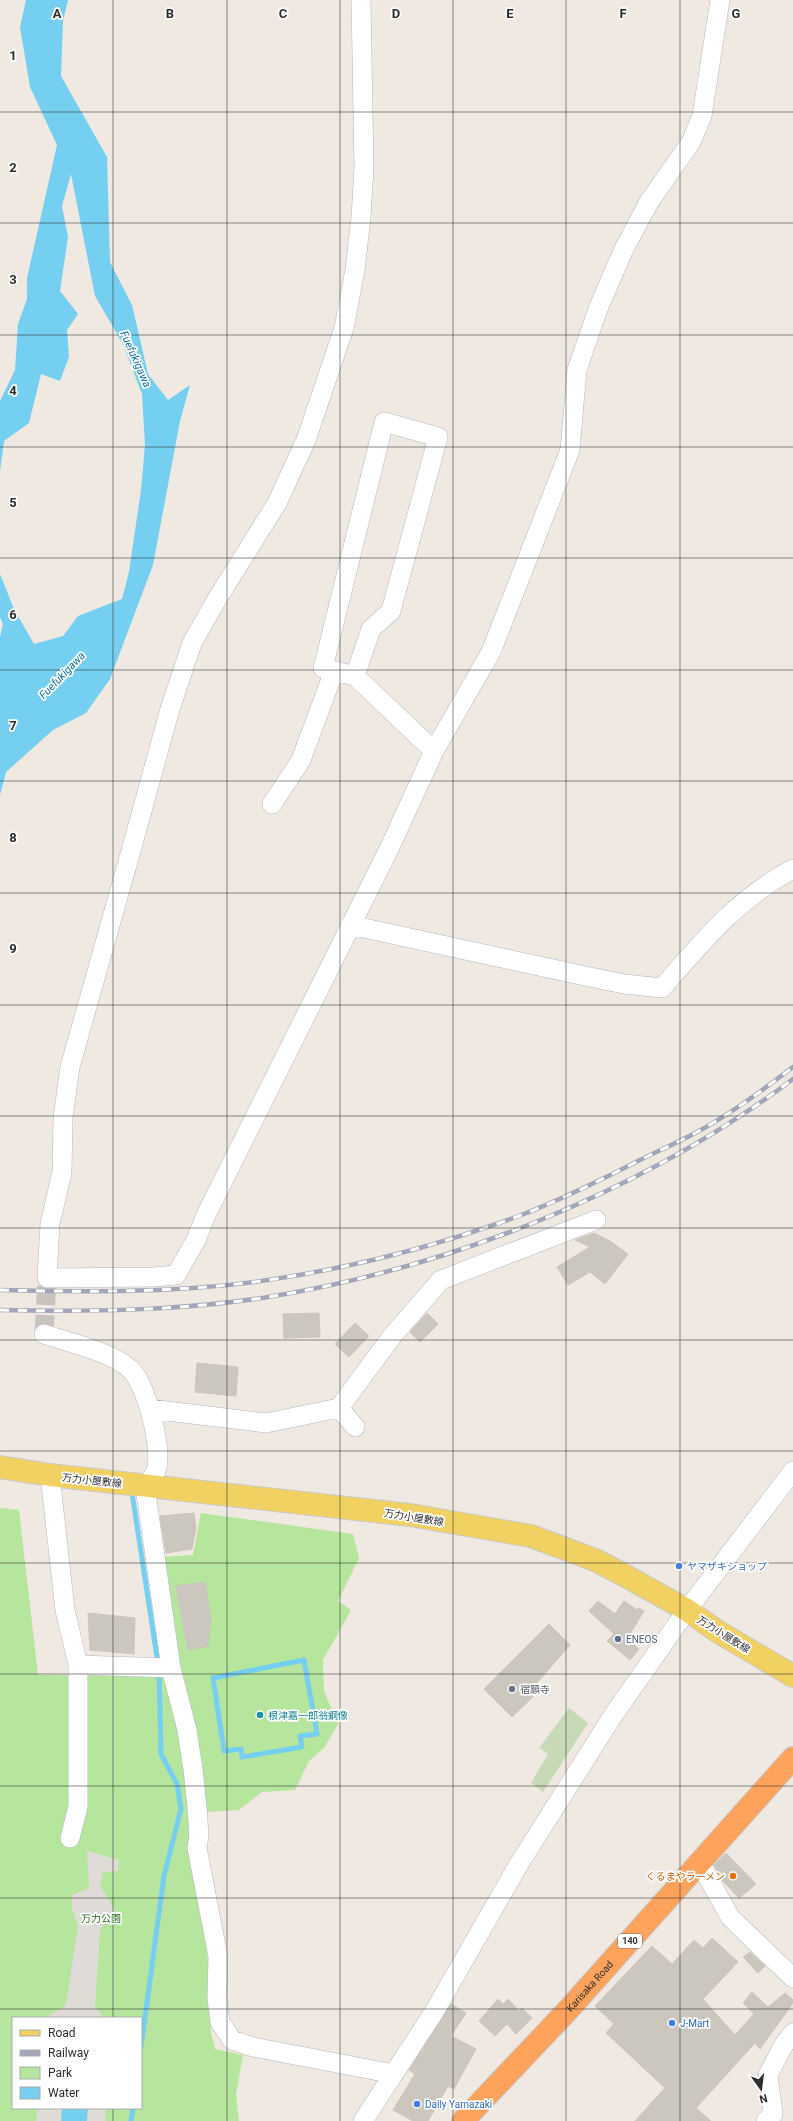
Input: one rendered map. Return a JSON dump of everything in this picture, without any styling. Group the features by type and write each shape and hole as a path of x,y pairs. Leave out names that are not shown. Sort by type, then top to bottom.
{"highway":[{"name":"Karisaka Road","path":"463,2121 568,2010 700,1864 792,1758"}],"main road":[{"name":"万力小屋敷線","path":"0,1467 43,1474 145,1486 410,1515 531,1536 595,1560 687,1610 717,1631 793,1676"}],"street":[{"path":"361,0 364,175 355,270 344,328 306,440 277,503 217,599 192,643 170,709 70,1067 62,1118 62,1172 50,1224 47,1278 145,1278 176,1275 196,1240 205,1217 388,849 434,751 491,652 570,450 577,370 598,309 620,258 650,202 691,142 702,116 720,0"},
{"path":"355,676 371,629 391,611 438,437 384,422 323,668 355,676 434,751"},
{"path":"272,804 301,760 334,671"},
{"path":"350,925 624,984 662,988 718,924 756,892 793,869"},
{"path":"150,1409 266,1423 339,1408 393,1335 441,1280 596,1220"},
{"path":"44,1334 118,1360 132,1370 141,1386 150,1409 157,1441 156,1472 145,1486 162,1668 187,1730 198,1814 199,1836 197,1848 218,1956 217,1998 220,2022 232,2040 253,2047 394,2074"},
{"path":"339,1408 355,1427"},
{"path":"362,2121 434,2012 519,1864 614,1714 687,1610 793,1471"},
{"path":"43,1474 65,1610 78,1665 78,1807 70,1838"},
{"path":"78,1665 162,1668"},
{"path":"700,1864 730,1917 793,1978"},
{"path":"766,2121 773,2114 768,2075 783,2046 793,2033"}],"green space":[{"name":"万力公園","path":"0,1508 19,1510 38,1675 165,1676 161,1557 193,1555 201,1513 353,1534 359,1558 338,1601 351,1610 323,1660 324,1691 338,1724 324,1748 309,1761 295,1790 262,1792 239,1810 189,1813 210,1977 211,2033 215,2049 243,2055 236,2094 239,2121 0,2121"},
{"path":"569,1708 588,1723 543,1792 531,1783 548,1754 539,1748"}],"shaded area":[{"path":"87,1851 119,1860 118,1871 103,1872 100,1885 115,1910 100,1930 95,2007 103,2017 48,2017 66,2005 78,1926 72,1908 72,1895 89,1888"},
{"path":"37,2109 106,2109 105,2121 36,2121"}],"water":[{"name":"Fuefukigawa","path":"26,0 68,0 63,21 61,76 107,157 110,262 132,305 148,374 168,400 190,385 180,421 153,565 110,679 86,713 53,730 6,772 0,795 0,637 3,624 0,617 0,574 14,609 34,644 63,636 78,616 122,599 129,572 141,490 145,445 142,394 123,344 95,296 71,174 62,206 68,237 60,291 78,314 67,330 69,357 60,381 41,374 29,423 4,441 0,471 0,401 15,370 18,324 27,299 27,278 57,145 30,87 20,27"},
{"path":"62,2109 88,2109 87,2121 61,2121"}],"building":[{"path":"594,1233 610,1241 628,1254 605,1284 590,1272 568,1285 557,1267 590,1247 575,1240"},
{"path":"319,1313 320,1337 284,1338 283,1314"},
{"path":"427,1313 438,1324 420,1342 410,1332"},
{"path":"355,1323 369,1336 349,1357 335,1344"},
{"path":"197,1363 238,1367 236,1396 195,1392"},
{"path":"194,1513 196,1528 192,1549 166,1553 160,1516"},
{"path":"205,1582 211,1620 208,1646 188,1650 176,1586"},
{"path":"598,1601 615,1614 624,1601 637,1610 639,1608 644,1611 627,1639 639,1649 630,1660 607,1641 614,1634 589,1611"},
{"path":"88,1613 135,1618 134,1654 90,1650"},
{"path":"549,1624 570,1645 535,1685 540,1690 512,1717 484,1689"},
{"name":"くるまやラーメン","path":"726,1853 756,1884 739,1898 722,1880 714,1865"},
{"path":"712,1938 738,1962 703,1999 735,2035 754,2014 743,2003 752,1992 768,2007 785,1993 793,2000 793,2003 760,2049 755,2043 696,2108 711,2121 635,2121 665,2088 606,2033 614,2024 595,2006 652,1946 672,1964 694,1940 703,1948"},
{"path":"750,1952 765,1966 758,1973 743,1957"},
{"path":"498,1999 503,2004 508,1999 519,2011 522,2008 532,2018 516,2034 507,2024 495,2036 479,2021"},
{"path":"451,2004 466,2013 451,2036 476,2049 454,2089 448,2086 428,2121 413,2121 393,2110 415,2074 409,2070"}],"waterway":[{"path":"132,1493 158,1664"},
{"path":"304,1660 317,1734 300,1736 302,1747 242,1757 241,1749 224,1751 213,1678 304,1660"},
{"path":"142,2040 164,1876 181,1809 177,1784 161,1754 159,1672"},
{"path":"131,2121 133,2109"}],"tunnel":[{"path":"44,1334 47,1278"}],"railway":[{"path":"0,1290 131,1291 229,1285 326,1270 424,1247 519,1216 594,1183 684,1139 711,1124 747,1101 793,1067"},
{"path":"0,1310 131,1310 197,1306 262,1298 332,1285 402,1267 472,1246 541,1220 608,1190 673,1157 735,1120 793,1079"}],"place":[{"name":"ヤマザキショップ","path":"679,1566"},
{"name":"ENEOS","path":"618,1639"},
{"name":"宿願寺","path":"512,1689"},
{"name":"根津嘉一郎翁銅像","path":"260,1715"},
{"name":"くるまやラーメン","path":"733,1876"},
{"name":"J-Mart","path":"672,2023"},
{"name":"Daily Yamazaki","path":"417,2104"}]}
